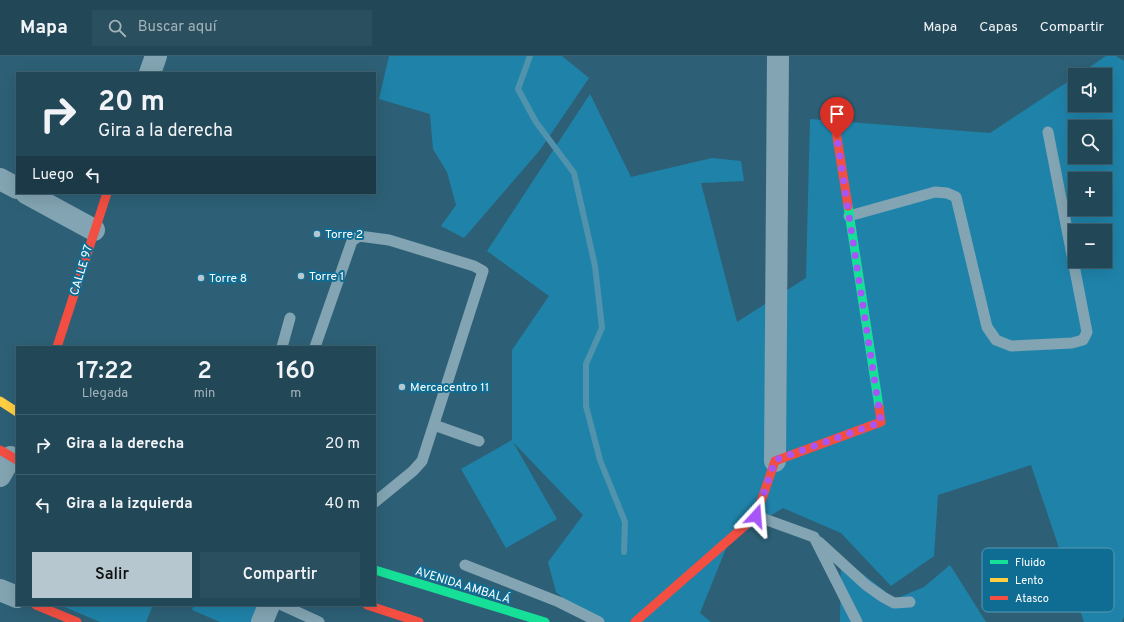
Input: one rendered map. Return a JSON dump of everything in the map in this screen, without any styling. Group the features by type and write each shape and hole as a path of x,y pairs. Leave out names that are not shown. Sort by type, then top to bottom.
{"street":[{"path":"150,72 156,56"},
{"path":"635,622 756,516 775,460 778,56"},
{"path":"775,460 881,422 832,106"},
{"path":"0,179 16,187"},
{"path":"28,194 94,230"},
{"name":"CALLE 97","path":"57,346 107,194"},
{"path":"0,401 16,411"},
{"path":"0,476 9,455"},
{"name":"AVENIDA AMBALÁ","path":"376,570 545,622"},
{"path":"0,590 16,597"},
{"path":"38,606 77,622"},
{"path":"262,622 269,606"},
{"path":"370,606 419,622"}],"lane":[{"path":"849,216 935,192 947,192 956,197 987,328 996,340 1011,346 1072,343 1082,340 1087,332 1048,132"},
{"path":"315,346 352,241 359,236 389,240 474,266 483,271 422,461 413,471 376,501"},
{"path":"282,346 290,318"},
{"path":"434,425 480,441"},
{"path":"756,516 814,537 866,585 883,597 894,603 910,602"},
{"path":"814,537 857,622"},
{"path":"465,565 559,602 599,622"},
{"path":"284,606 320,622"}],"shaded area":[{"path":"389,56 562,56 589,78 540,150 464,238 441,226 456,205 447,172 433,149 430,114 379,99"},
{"path":"1106,56 1116,56 1124,61 1124,616 1122,622 1084,622 1081,612 1114,612 1114,548 1059,548 1031,465 938,495 934,556 891,586 841,533 783,508 729,541 700,613 711,622 592,622 556,592 548,562 583,515 513,442 557,519 506,548 461,469 512,440 512,350 549,296 487,251 590,94 631,177 712,158 741,161 744,181 701,183 737,322 806,278 810,119 990,133 1068,82 1068,112 1112,112 1112,68 1088,68"},
{"path":"841,557 895,599 924,587 950,565 986,622 840,622"},
{"path":"62,606 153,606 146,622 100,622"},
{"path":"194,606 259,606 252,622 220,622 192,610"}],"waterway":[{"path":"530,56 518,89 536,122 574,173 595,266 602,328 586,364 586,406 600,460 625,522 624,552"}],"traffic: fast":[{"path":"848,206 879,407"},
{"path":"376,570 545,622"}],"traffic: slow":[{"path":"0,401 16,411"}],"traffic: jam":[{"path":"832,106 848,206"},
{"path":"57,346 107,194"},
{"path":"635,622 756,516 775,461 881,422 879,407"},
{"path":"0,450 16,459"},
{"path":"38,606 77,622"},
{"path":"370,606 419,622"}],"place":[{"name":"Torre 2","path":"317,234"},
{"name":"Torre 1","path":"301,276"},
{"name":"Torre 8","path":"201,278"},
{"name":"Mercacentro 11","path":"402,387"}],"route":[{"path":"756,516 775,460 881,422 837,138"}]}
